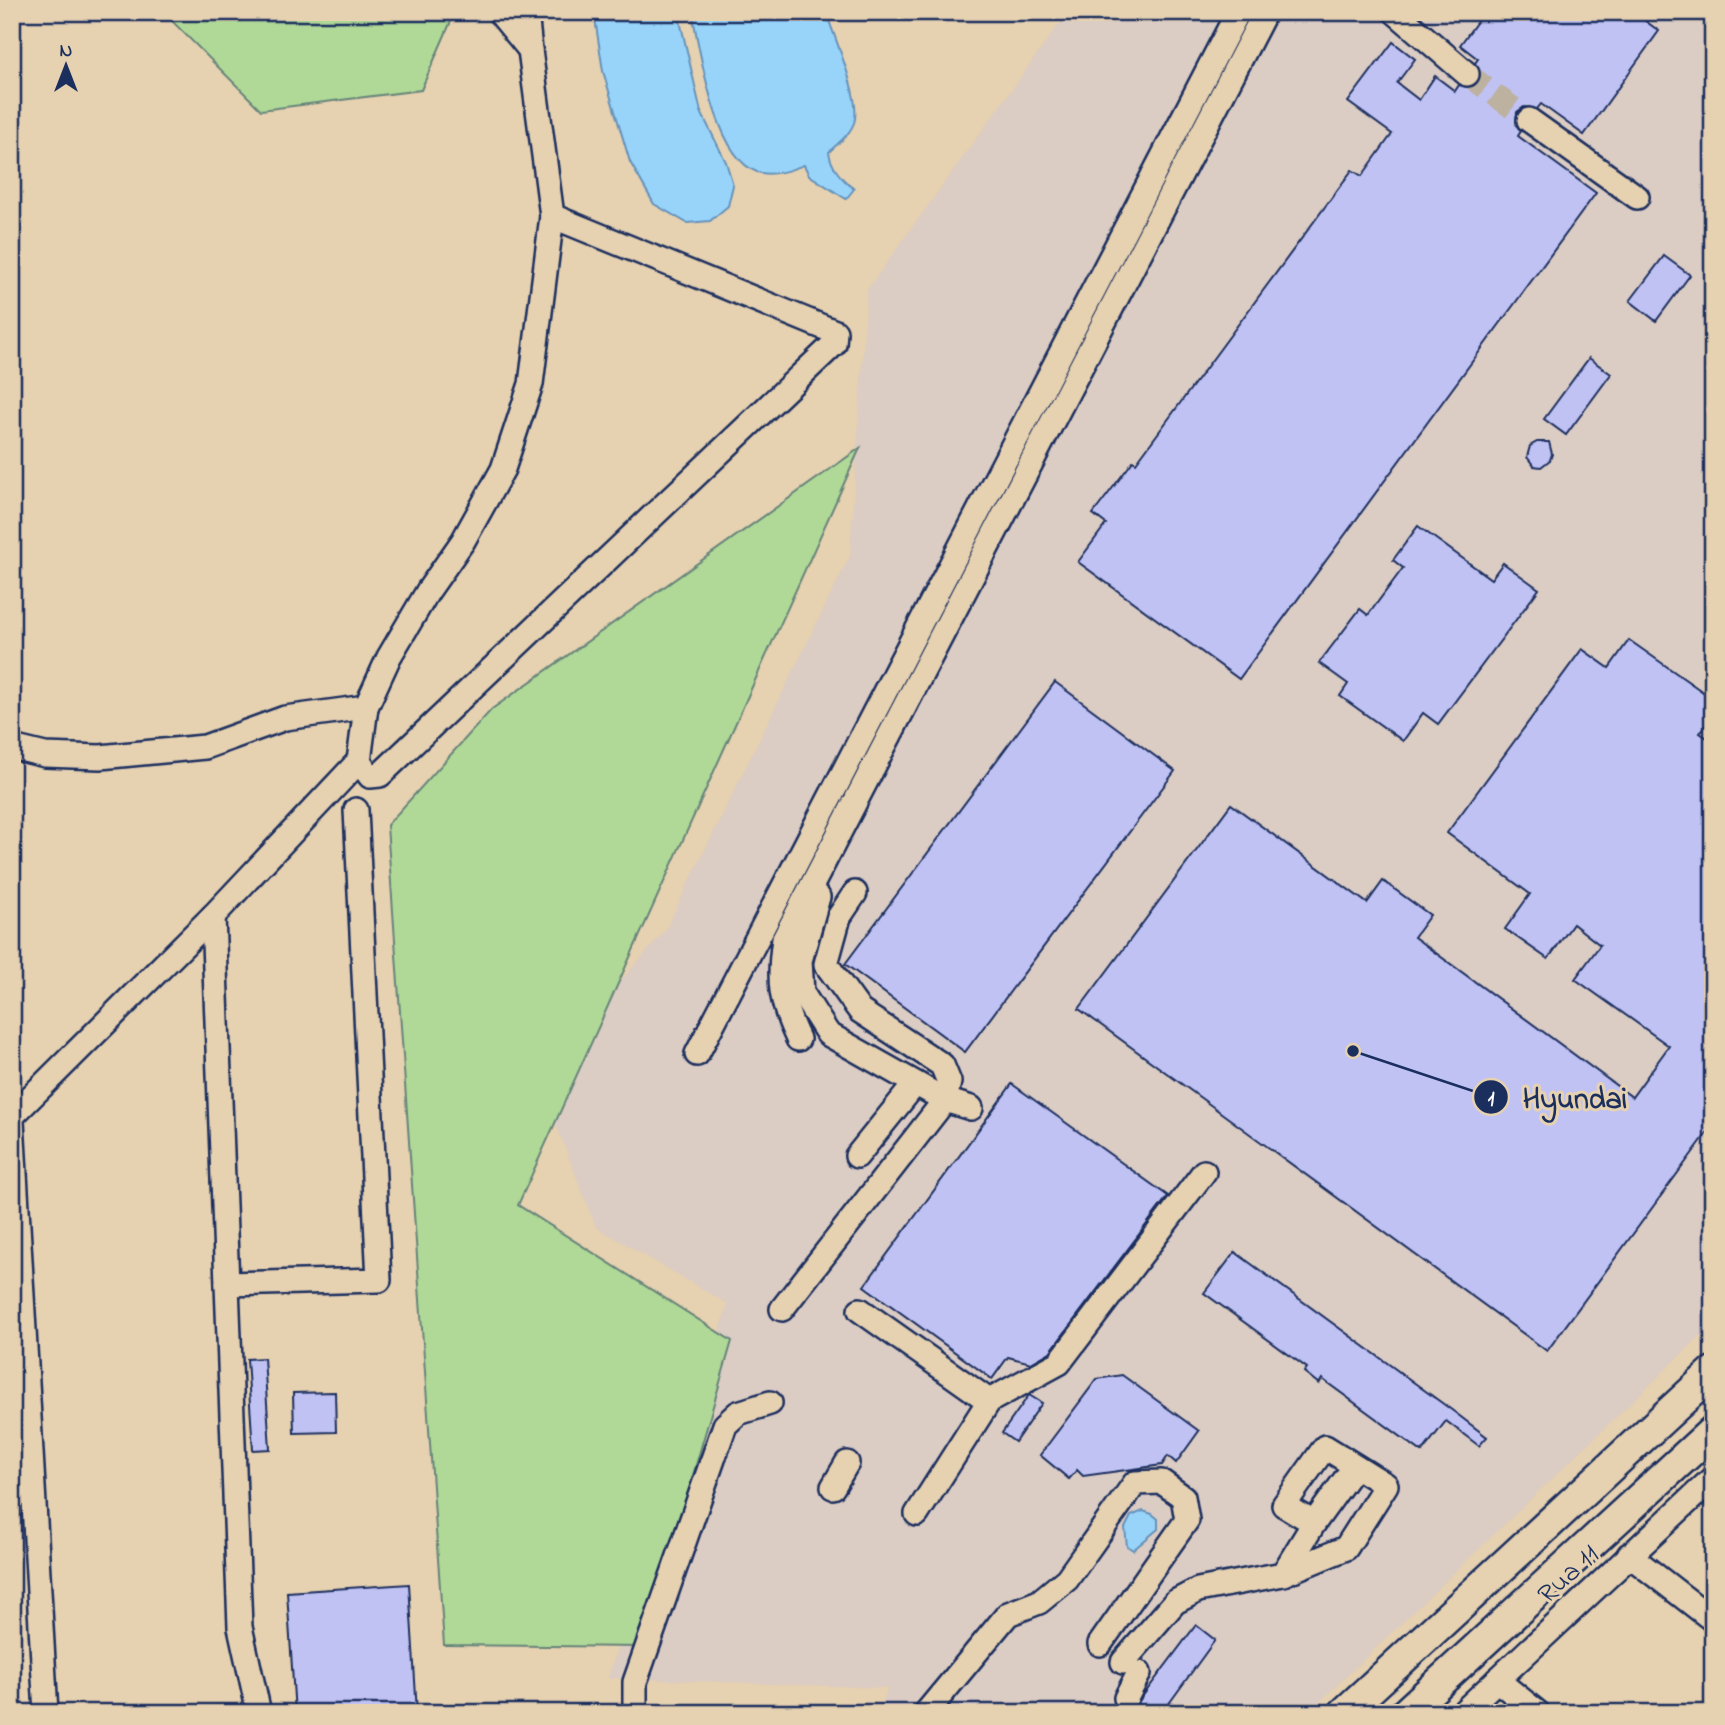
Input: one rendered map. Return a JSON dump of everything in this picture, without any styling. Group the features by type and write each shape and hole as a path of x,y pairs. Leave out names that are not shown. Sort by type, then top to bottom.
{"main road":[{"path":"1344,1713 1713,1372"},
{"path":"1406,1713 1713,1431"}],"street":[{"path":"499,12 530,50"},
{"path":"46,1713 12,1119 213,916 359,761 366,707 388,657 428,591 463,541 503,469 531,384 552,216 526,12"},
{"path":"698,1054 1238,12"},
{"path":"798,1039 783,1007 779,973 784,939 1265,12"},
{"path":"1395,12 1467,74"},
{"path":"1529,120 1637,197"},
{"path":"359,761 370,776 380,775 834,344 835,332 552,216"},
{"path":"12,747 45,755 100,757 205,747 285,718 366,707"},
{"path":"870,772 862,807 851,835 814,903 800,961 802,993 828,1034 944,1100 971,1108"},
{"path":"227,1284 379,1280 356,810"},
{"path":"782,1309 944,1100 949,1082 942,1065 860,1011 827,964 839,918 855,893"},
{"path":"213,916 240,1627 259,1713"},
{"path":"857,1156 915,1084"},
{"path":"917,1514 989,1401 1059,1363 1204,1172"},
{"path":"860,1310 989,1401"},
{"path":"635,1713 635,1682 725,1425 738,1413 770,1403"},
{"path":"1126,1698 1131,1667 1175,1602 1198,1590 1283,1574 1346,1548 1387,1485 1325,1447 1284,1505 1314,1524"},
{"path":"833,1487 848,1464"},
{"path":"1283,1574 1355,1466"},
{"name":"Rua 11","path":"1462,1713 1713,1478"},
{"path":"926,1713 1008,1614 1039,1602 1067,1579 1135,1483 1161,1482 1183,1497 1187,1520 1100,1644"},
{"path":"1629,1555 1713,1620"},
{"path":"1497,1680 1538,1713"}],"shaded area":[{"path":"1068,12 1713,12 1713,1324 1308,1713 879,1713 888,1688 608,1678 728,1304 596,1227 555,1122 591,1014 665,931 850,556 867,290"}],"green space":[{"path":"168,12 455,12 421,90 261,110 173,22"},
{"path":"860,448 518,1205 732,1341 643,1647 444,1645 387,825 492,709"}],"water":[{"path":"594,12 678,12 701,112 726,162 733,185 728,206 710,221 687,223 654,204 630,162 603,71"},
{"path":"692,12 826,12 854,99 852,128 829,152 838,173 854,189 846,199 809,175 804,165 769,174 757,172 742,162 730,146 712,101"},
{"path":"1143,1511 1158,1519 1158,1529 1133,1550 1127,1546 1125,1528 1131,1516"}],"building":[{"path":"1484,12 1633,12 1659,31 1584,135 1541,104 1537,109 1524,107 1517,112 1516,125 1521,131 1518,136 1596,193 1239,679 1078,562 1106,524 1093,514 1133,461 1136,463 1352,170 1362,176 1392,134 1348,102 1393,42 1415,59 1397,83 1419,100 1435,76 1455,91 1459,85 1471,87 1481,77 1475,63 1478,59 1460,45"},
{"path":"1664,256 1690,275 1656,321 1630,301"},
{"path":"1589,358 1611,374 1566,435 1544,419"},
{"path":"1537,442 1549,442 1552,454 1550,460 1541,467 1534,466 1527,457 1530,446"},
{"path":"1418,526 1491,579 1503,563 1539,589 1438,724 1423,713 1403,741 1340,696 1348,684 1319,663 1360,609 1368,615 1403,568 1393,560"},
{"path":"1629,640 1713,699 1713,716 1700,733 1713,742 1713,1125 1547,1351 1079,1009 1231,804 1367,903 1383,881 1430,915 1414,937 1632,1097 1669,1046 1575,979 1600,945 1573,924 1548,959 1505,929 1530,894 1447,833 1582,649 1609,668"},
{"path":"1055,682 1175,771 965,1052 845,964"},
{"path":"1012,1084 1168,1196 1050,1352 1031,1363 1008,1357 992,1379 864,1286"},
{"path":"1235,1252 1487,1437 1479,1446 1446,1421 1422,1452 1322,1379 1319,1384 1304,1372 1307,1368 1204,1293"},
{"path":"264,1358 270,1449 253,1450 247,1359"},
{"path":"1122,1375 1199,1431 1176,1463 1168,1456 1162,1465 1083,1476 1077,1470 1069,1479 1040,1455 1097,1379"},
{"path":"335,1392 336,1432 294,1433 293,1393"},
{"path":"1029,1395 1042,1403 1015,1442 1002,1433"},
{"path":"409,1584 417,1713 295,1713 287,1592"},
{"path":"1196,1625 1215,1640 1162,1713 1130,1713"}],"tunnel":[{"path":"1467,74 1529,120"}],"place":[{"name":"Hyundai","path":"1353,1051"}]}
